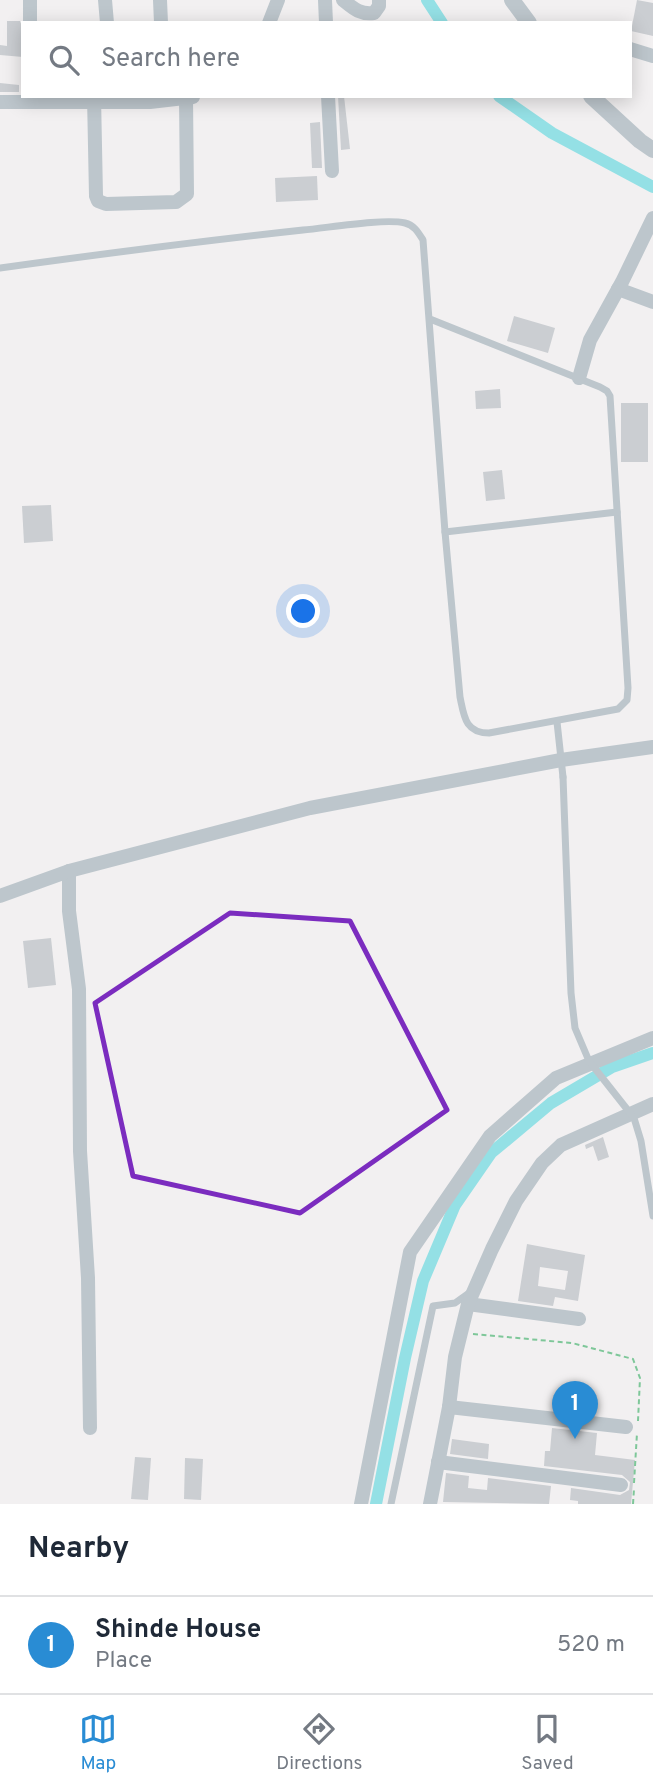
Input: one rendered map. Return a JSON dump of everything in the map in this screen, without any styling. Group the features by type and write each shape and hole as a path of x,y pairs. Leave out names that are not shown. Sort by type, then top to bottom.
{"street":[{"path":"30,0 30,21"},
{"path":"105,0 107,21"},
{"path":"160,0 161,21"},
{"path":"325,0 326,21"},
{"path":"343,0 366,15 373,13 379,6 379,0"},
{"path":"512,0 528,21"},
{"path":"269,21 273,2"},
{"path":"632,50 653,56"},
{"path":"0,102 26,99 94,99 150,102 182,98"},
{"path":"94,99 96,196 98,201 106,204 176,202 187,194 190,98"},
{"path":"328,98 332,171"},
{"path":"593,98 653,150"},
{"path":"579,378 590,340 653,218"},
{"path":"618,289 653,302"},
{"path":"0,896 69,871 310,808 561,760 653,747"},
{"path":"69,871 69,911 79,989 80,1151 88,1278 90,1427"},
{"path":"362,1504 410,1252 490,1136 509,1119 556,1078 653,1038"},
{"path":"430,1504 450,1406 455,1357 468,1304 516,1201 542,1163 561,1145 653,1104"},
{"path":"468,1304 579,1319"},
{"path":"450,1406 626,1427"},
{"path":"438,1462 621,1485"}],"lane":[{"path":"0,268 179,243 409,223 423,240 445,532 460,697 465,721 479,733 557,722 618,709 627,700 610,396 607,391 579,378 430,319"},
{"path":"445,532 617,512"},
{"path":"557,722 563,778 571,993 575,1028 589,1061 634,1118 641,1141 653,1216"},
{"path":"391,1504 433,1306 455,1303 475,1289"}],"path":[{"path":"461,1333 572,1343 633,1359 640,1378 633,1504"}],"highlighted area":[{"path":"230,913 350,921 447,1110 300,1213 133,1176 95,1003"}],"building":[{"path":"637,0 653,3 653,36 632,31"},
{"path":"7,21 20,21 21,57 0,55 0,45 7,46"},
{"path":"0,83 19,85 19,92 0,92"},
{"path":"338,98 344,98 350,149 341,150"},
{"path":"320,122 322,168 312,168 310,123"},
{"path":"317,176 318,200 276,202 275,178"},
{"path":"514,316 555,328 548,353 507,341"},
{"path":"500,389 501,408 476,409 475,391"},
{"path":"621,403 648,403 648,462 621,462"},
{"path":"502,470 505,499 486,501 483,472"},
{"path":"51,505 53,541 24,543 22,506"},
{"path":"51,938 56,985 28,988 23,941"},
{"path":"603,1137 609,1157 598,1161 593,1146 586,1149 585,1145"},
{"path":"527,1244 585,1255 578,1301 555,1297 553,1306 518,1301","holes":["540,1267 568,1271 565,1290 538,1286"]},
{"path":"552,1428 597,1433 595,1455 635,1460 631,1504 578,1504 578,1501 570,1500 571,1488 620,1495 629,1490 630,1482 622,1475 544,1466 545,1451 550,1451"},
{"path":"452,1439 489,1444 488,1459 450,1454"},
{"path":"135,1457 151,1458 148,1500 131,1499"},
{"path":"185,1458 203,1459 201,1500 184,1499"},
{"path":"446,1473 469,1476 468,1488 487,1490 488,1478 551,1486 549,1504 443,1502"}],"waterway":[{"path":"427,0 441,21"},
{"path":"502,98 552,133 653,187"},
{"path":"376,1504 423,1281 455,1205 491,1153 551,1103 612,1067 653,1053"}],"place":[{"name":"Shinde House","path":"575,1439"}]}
